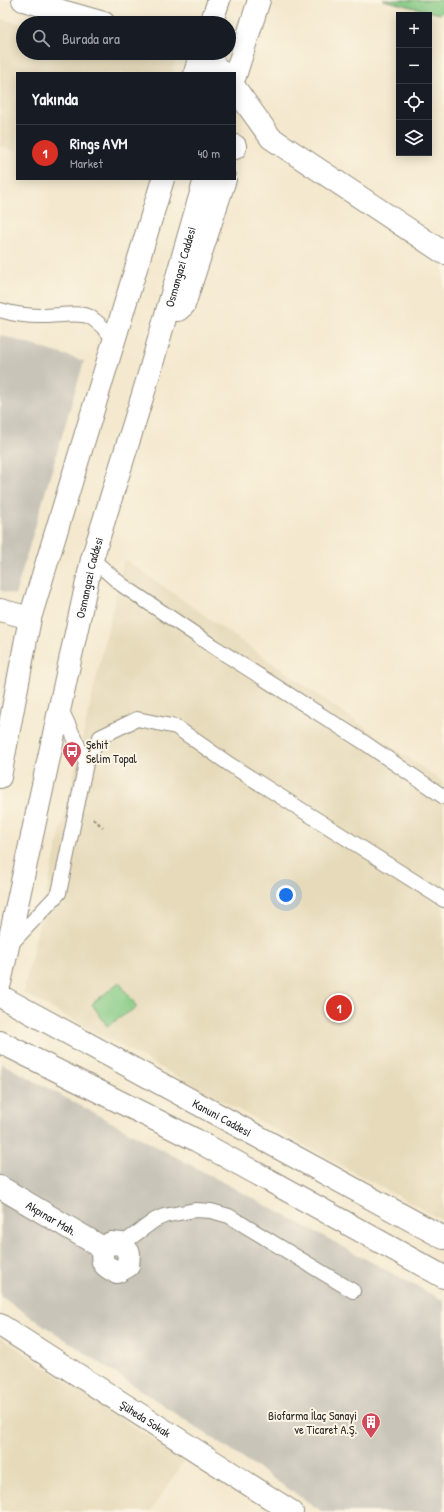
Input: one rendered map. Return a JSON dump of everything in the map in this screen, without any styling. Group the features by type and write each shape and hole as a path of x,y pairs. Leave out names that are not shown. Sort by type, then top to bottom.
{"street":[{"path":"23,0 79,16"},
{"path":"213,16 219,0"},
{"path":"236,73 259,0"},
{"path":"195,72 200,60"},
{"path":"210,60 221,72"},
{"path":"236,89 271,138 444,253"},
{"path":"0,777 30,618 163,180"},
{"name":"Osmangazi Caddesi","path":"0,984 92,559 205,180"},
{"path":"163,324 184,305 225,180"},
{"path":"0,610 30,618"},
{"name":"Kanuni Caddesi","path":"0,996 444,1238"},
{"path":"0,1042 196,1140 444,1277"},
{"name":"Akpınar Mah.","path":"0,1187 112,1246"},
{"name":"Şüheda Sokak","path":"0,1325 292,1512"}],"lane":[{"path":"0,310 41,317 77,315 88,316 102,326 114,340"},
{"path":"92,559 122,585 201,638 362,741 444,798"},
{"path":"60,707 86,763"},
{"path":"8,947 59,893 86,763 100,737 137,720 176,727 229,764 444,900"},
{"path":"112,1246 164,1216 190,1211 211,1211 229,1216 353,1291"}],"shaded area":[{"path":"0,19 16,22 16,60 167,60 175,62 172,72 16,72 16,151 0,146"},
{"path":"0,335 84,361 15,595 0,590"},
{"path":"124,559 444,783 444,1221 23,993"},
{"path":"1,1063 444,1301 444,1512 323,1512 0,1296"},
{"path":"0,1337 184,1461 150,1512 0,1512"}],"green space":[{"path":"383,0 444,0 444,10 440,14"},
{"path":"119,982 137,1007 107,1026 92,1004"}],"place":[{"name":"Şehit Selim Topal","path":"72,768"},
{"name":"Rings AVM","path":"339,1008"},
{"name":"Biofarma İlaç Sanayi ve Ticaret A.Ş.","path":"371,1439"}]}
